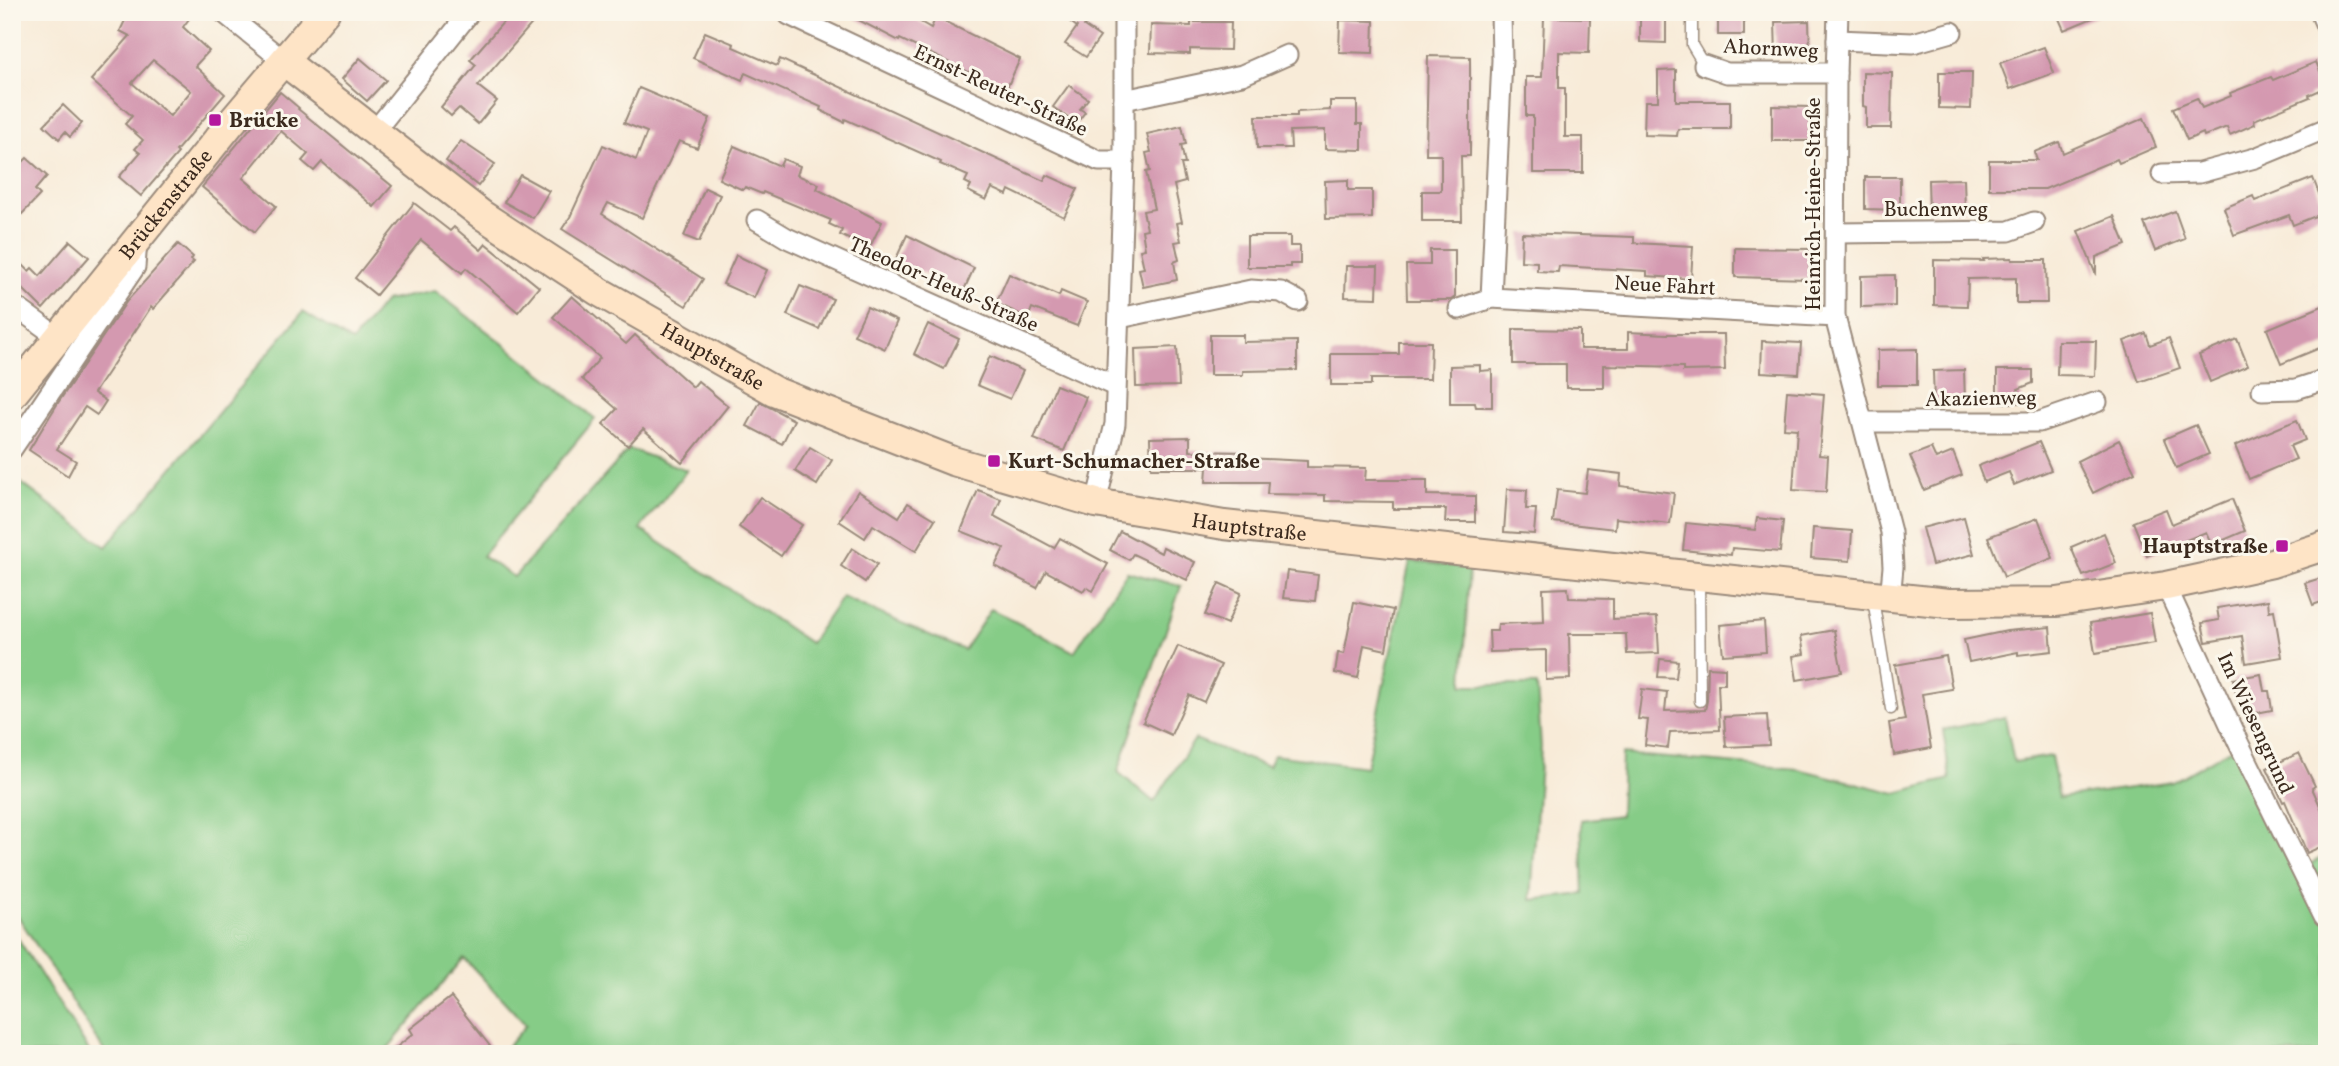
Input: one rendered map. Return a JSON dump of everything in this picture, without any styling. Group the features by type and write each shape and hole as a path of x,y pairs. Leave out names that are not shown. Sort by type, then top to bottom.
{"street":[{"path":"223,12 285,62"},
{"name":"Brückenstraße","path":"12,449 135,267 137,241 230,124 325,12"},
{"path":"374,132 470,12"},
{"name":"Ernst-Reuter-Straße","path":"787,12 1099,161 1124,161"},
{"path":"1096,503 1115,424 1124,161 1124,12"},
{"path":"1491,298 1502,12"},
{"name":"Heinrich-Heine-Straße","path":"1838,12 1835,317 1891,533 1893,567 1881,598"},
{"path":"2320,12 2327,28"},
{"path":"1837,40 1913,43 1952,32"},
{"path":"1124,100 1242,75 1287,55"},
{"name":"Hauptstraße","path":"285,62 482,215 598,291 774,391 953,461 1096,503 1224,525 1699,575 1881,598 1948,603 2057,602 2166,586 2272,564 2327,545"},
{"name":"Ahornweg","path":"1704,65 1727,73 1836,74"},
{"path":"2162,174 2199,173 2255,158 2327,128"},
{"name":"Theodor-Heuß-Straße","path":"757,220 787,238 1115,386"},
{"name":"Buchenweg","path":"1837,233 2009,231 2035,222"},
{"path":"12,395 137,241"},
{"path":"1119,318 1251,290 1281,292 1298,301"},
{"name":"Neue Fahrt","path":"1459,309 1491,298 1835,317"},
{"path":"12,304 59,338"},
{"path":"2262,390 2296,389 2327,379"},
{"name":"Akazienweg","path":"1863,422 2039,422 2097,402"},
{"name":"Im Wiesengrund","path":"2166,586 2239,744 2325,916"}],"lane":[{"path":"1692,12 1692,45 1704,65"},
{"path":"1699,575 1700,701"},
{"path":"1881,598 1891,709"}],"green space":[{"path":"435,291 550,380 595,419 482,556 514,577 629,449 687,470 640,529 810,643 842,597 964,650 991,609 1074,652 1127,572 1181,586 1118,772 1154,802 1195,739 1268,767 1274,755 1366,767 1410,561 1469,568 1463,685 1537,685 1541,747 1531,900 1584,894 1581,820 1620,815 1622,754 1798,769 1896,793 1950,779 1943,730 2005,717 2014,762 2051,756 2059,798 2173,782 2239,744 2301,869 2327,855 2327,1054 501,1054 526,1025 464,958 383,1054 106,1054 12,907 12,476 106,547 303,312 352,342 385,301"},
{"path":"12,929 91,1054 12,1054"}],"building":[{"path":"129,12 194,12 183,27 209,51 195,66 225,94 141,196 119,177 140,153 135,149 143,140 125,124 132,116 91,80 130,36 120,31","holes":["153,60 191,91 170,116 132,83"]},
{"path":"512,12 542,12 478,86 497,101 478,124 459,108 451,116 441,107 476,65 470,60"},
{"path":"843,12 903,12 931,28 936,17 1020,59 1006,90"},
{"path":"1057,12 1094,12 1084,26 1100,37 1086,57 1065,44 1077,27"},
{"path":"1640,12 1666,12 1666,43 1640,42"},
{"path":"1718,12 1744,12 1744,35 1718,35"},
{"path":"2056,12 2107,12 2064,30"},
{"path":"1544,17 1590,18 1589,53 1559,52 1559,88 1565,88 1565,137 1583,137 1583,173 1533,173 1533,116 1526,116 1526,77 1542,77"},
{"path":"1340,20 1374,21 1373,53 1339,52"},
{"path":"1809,21 1810,54 1776,55 1775,22"},
{"path":"1191,22 1231,22 1230,50 1190,49 1190,54 1150,53 1151,25 1191,26"},
{"path":"705,32 777,66 780,59 1044,181 1047,175 1078,189 1064,217 1009,190 1007,195 992,188 986,200 968,191 971,185 965,182 968,176 940,164 941,162 845,119 844,122 820,110 821,107 745,73 742,80 693,58"},
{"path":"2044,47 2054,73 2010,89 2000,63"},
{"path":"1428,56 1470,57 1470,156 1461,156 1462,221 1422,221 1422,191 1441,191 1441,155 1426,155"},
{"path":"360,58 386,80 367,101 342,79"},
{"path":"2316,62 2327,87 2309,95 2310,97 2254,120 2255,124 2230,135 2227,127 2187,140 2173,108 2197,98 2202,108 2231,96 2230,93 2271,77 2273,80"},
{"path":"1676,70 1676,101 1730,101 1730,129 1678,129 1677,136 1644,135 1645,101 1658,101 1658,71"},
{"path":"1863,72 1892,73 1891,128 1866,128"},
{"path":"1939,72 1972,72 1971,109 1939,108"},
{"path":"1069,85 1088,99 1080,109 1085,112 1076,124 1053,107"},
{"path":"639,88 710,118 697,148 679,141 642,218 608,203 602,214 703,279 686,306 562,229 603,145 636,160 647,132 624,123"},
{"path":"280,92 392,186 374,207 322,162 314,171 302,161 308,154 281,131 243,178 276,206 255,232 202,187"},
{"path":"1330,101 1357,101 1357,124 1362,124 1362,150 1325,149 1325,130 1290,131 1291,148 1257,148 1256,116 1297,116 1297,112 1330,110"},
{"path":"63,105 82,123 70,137 65,132 59,139 44,125"},
{"path":"1772,106 1810,107 1810,141 1772,141"},
{"path":"2144,118 2156,147 2119,163 2117,159 2045,189 1989,189 1989,160 2037,160 2034,152 2059,142 2063,153"},
{"path":"1182,126 1186,144 1181,145 1185,164 1181,164 1185,182 1174,185 1182,222 1177,223 1181,241 1175,242 1179,260 1174,262 1177,280 1143,287 1139,269 1144,268 1140,250 1145,249 1142,230 1147,229 1143,211 1154,209 1146,172 1150,171 1146,153 1151,152 1147,134"},
{"path":"461,141 495,164 478,186 446,161"},
{"path":"734,146 780,166 783,159 800,166 797,175 819,184 817,189 882,222 869,249 840,235 842,230 829,224 831,220 763,192 762,194 745,187 743,190 719,179"},
{"path":"27,158 47,176 35,190 40,195 22,214 12,205 12,173"},
{"path":"520,175 549,191 533,218 504,202"},
{"path":"1865,177 1900,177 1900,210 1865,209"},
{"path":"2313,178 2326,212 2293,225 2289,215 2234,235 2224,208 2253,196 2255,201"},
{"path":"1964,179 1965,210 1929,212 1928,180"},
{"path":"1348,180 1348,190 1372,190 1372,218 1326,219 1325,181"},
{"path":"705,188 720,195 699,242 684,236"},
{"path":"414,203 450,231 454,227 481,250 486,244 539,287 518,312 466,268 462,273 421,240 376,295 355,278"},
{"path":"2175,211 2185,239 2155,251 2144,223"},
{"path":"2114,216 2126,245 2096,257 2096,275 2078,231"},
{"path":"1522,233 1634,237 1634,243 1693,246 1691,279 1647,276 1647,271 1559,266 1558,272 1537,271 1537,262 1521,261"},
{"path":"907,235 974,268 964,290 895,261"},
{"path":"1247,236 1290,236 1290,246 1300,246 1300,264 1290,264 1290,267 1247,267"},
{"path":"70,241 89,257 43,309 12,278 12,254 29,271 32,268 40,276"},
{"path":"178,244 193,257 191,260 194,262 153,309 151,307 94,393 106,401 97,415 85,407 57,449 76,461 68,476 29,450 127,301"},
{"path":"1735,248 1810,249 1809,279 1735,277"},
{"path":"1430,250 1455,250 1455,297 1451,300 1407,300 1406,265 1430,265"},
{"path":"736,255 767,270 754,298 723,284"},
{"path":"1983,259 2046,260 2047,303 2016,303 2016,278 1968,279 1967,306 1934,305 1934,260 1984,261"},
{"path":"1346,266 1378,266 1377,298 1345,297"},
{"path":"1009,274 1059,296 1061,291 1087,302 1077,326 1032,308 1028,318 996,303"},
{"path":"1895,275 1895,306 1861,307 1861,276"},
{"path":"800,286 833,299 819,329 787,315"},
{"path":"572,296 626,344 635,335 693,387 698,381 728,406 682,463 643,429 628,446 603,424 617,409 582,379 600,358 553,317"},
{"path":"2327,304 2327,345 2281,364 2267,329"},
{"path":"867,307 897,321 885,349 854,335"},
{"path":"928,324 959,339 944,369 914,354"},
{"path":"1513,329 1580,330 1580,349 1628,349 1628,332 1724,334 1725,370 1683,371 1683,367 1604,365 1604,388 1566,388 1566,364 1513,364"},
{"path":"2146,333 2150,345 2169,338 2180,368 2139,382 2124,341"},
{"path":"1210,335 1243,335 1243,342 1297,341 1297,370 1210,375"},
{"path":"2237,339 2248,366 2210,382 2199,355"},
{"path":"1762,341 1801,343 1799,374 1761,372"},
{"path":"2058,341 2096,341 2095,376 2057,375"},
{"path":"1399,342 1431,342 1430,379 1371,379 1371,385 1331,385 1331,354 1399,354"},
{"path":"1177,347 1179,386 1136,387 1135,349"},
{"path":"1917,349 1917,385 1878,385 1878,350"},
{"path":"990,356 1023,371 1010,399 977,385"},
{"path":"1480,365 1480,371 1492,370 1492,407 1476,407 1475,403 1450,403 1450,366"},
{"path":"1964,370 1965,402 1934,403 1933,371"},
{"path":"1997,370 2033,370 2033,383 2018,389 2024,403 1997,403"},
{"path":"1056,385 1086,397 1064,451 1034,439"},
{"path":"1787,391 1824,394 1819,455 1828,456 1826,492 1793,490 1797,429 1784,428"},
{"path":"760,402 794,420 782,444 747,426"},
{"path":"2297,420 2305,440 2290,446 2296,459 2249,479 2235,446"},
{"path":"2196,425 2209,454 2176,468 2164,439"},
{"path":"1190,437 1190,451 1247,452 1247,458 1307,461 1307,467 1366,468 1365,480 1427,480 1427,495 1475,496 1475,522 1445,522 1446,509 1393,509 1393,502 1325,501 1325,495 1267,494 1268,482 1206,482 1207,468 1151,468 1150,438"},
{"path":"2119,440 2135,472 2093,493 2077,461"},
{"path":"2039,442 2051,470 2014,485 2009,472 1984,482 1978,466"},
{"path":"810,447 832,460 817,485 795,471"},
{"path":"1931,448 1936,459 1953,452 1962,475 1924,490 1910,456"},
{"path":"1588,470 1621,474 1620,486 1674,493 1670,524 1616,518 1615,529 1553,522 1557,490 1585,493"},
{"path":"1507,489 1527,490 1526,509 1536,509 1534,534 1504,532"},
{"path":"978,490 1001,499 994,516 1054,548 1060,538 1108,564 1093,591 1086,587 1083,591 1046,571 1037,588 995,566 1004,548 961,531"},
{"path":"858,491 899,517 908,503 935,519 916,551 873,525 865,538 839,521"},
{"path":"760,497 802,525 781,556 739,527"},
{"path":"2232,499 2245,531 2212,545 2206,532 2147,556 2133,522 2166,509 2172,524"},
{"path":"1964,517 1974,554 1932,565 1922,528"},
{"path":"1757,518 1783,521 1780,552 1732,548 1731,555 1683,550 1686,523 1755,530"},
{"path":"2038,518 2053,558 2004,577 1988,537"},
{"path":"1813,528 1852,531 1850,561 1811,558"},
{"path":"1120,531 1161,553 1163,547 1195,562 1187,580 1133,554 1129,560 1110,550"},
{"path":"2104,533 2116,563 2083,576 2071,547"},
{"path":"852,548 877,564 865,582 841,566"},
{"path":"1287,571 1318,575 1315,601 1283,598"},
{"path":"2327,576 2327,600 2313,605 2305,583"},
{"path":"1219,583 1241,593 1227,624 1205,615"},
{"path":"1568,588 1569,598 1613,599 1613,619 1657,617 1659,653 1627,654 1626,634 1569,634 1570,679 1546,680 1546,650 1490,652 1489,631 1497,631 1498,624 1544,622 1543,589"},
{"path":"2268,600 2269,611 2274,610 2282,657 2246,663 2242,636 2206,642 2202,623 2219,620 2217,608"},
{"path":"1354,602 1393,610 1386,650 1364,645 1358,678 1335,673 1338,653 1344,654"},
{"path":"2150,613 2155,643 2095,653 2090,623"},
{"path":"1764,621 1766,652 1723,655 1720,625"},
{"path":"2050,627 2052,651 2018,655 2018,652 1969,662 1964,640 2007,631"},
{"path":"1834,630 1842,672 1797,680 1793,656 1804,654 1801,636"},
{"path":"1178,646 1221,665 1204,702 1189,695 1171,735 1143,722"},
{"path":"1946,656 1952,689 1922,694 1931,748 1894,755 1889,723 1905,720 1895,665"},
{"path":"1660,659 1678,661 1676,678 1658,677"},
{"path":"1708,667 1725,668 1725,684 1718,684 1720,730 1670,732 1668,748 1645,745 1648,720 1638,719 1642,689 1667,692 1665,711 1705,710"},
{"path":"2261,674 2264,691 2269,691 2272,710 2246,715 2243,698 2237,699 2233,679"},
{"path":"1767,715 1769,745 1726,747 1724,717"},
{"path":"2299,753 2315,786 2312,788 2327,821 2327,844 2307,853 2285,801 2283,802 2267,768"},
{"path":"451,997 490,1046 480,1054 388,1054 413,1034 410,1029"}],"place":[{"name":"Brücke","path":"215,120"},
{"name":"Kurt-Schumacher-Straße","path":"994,461"},
{"name":"Hauptstraße","path":"2282,546"}]}
